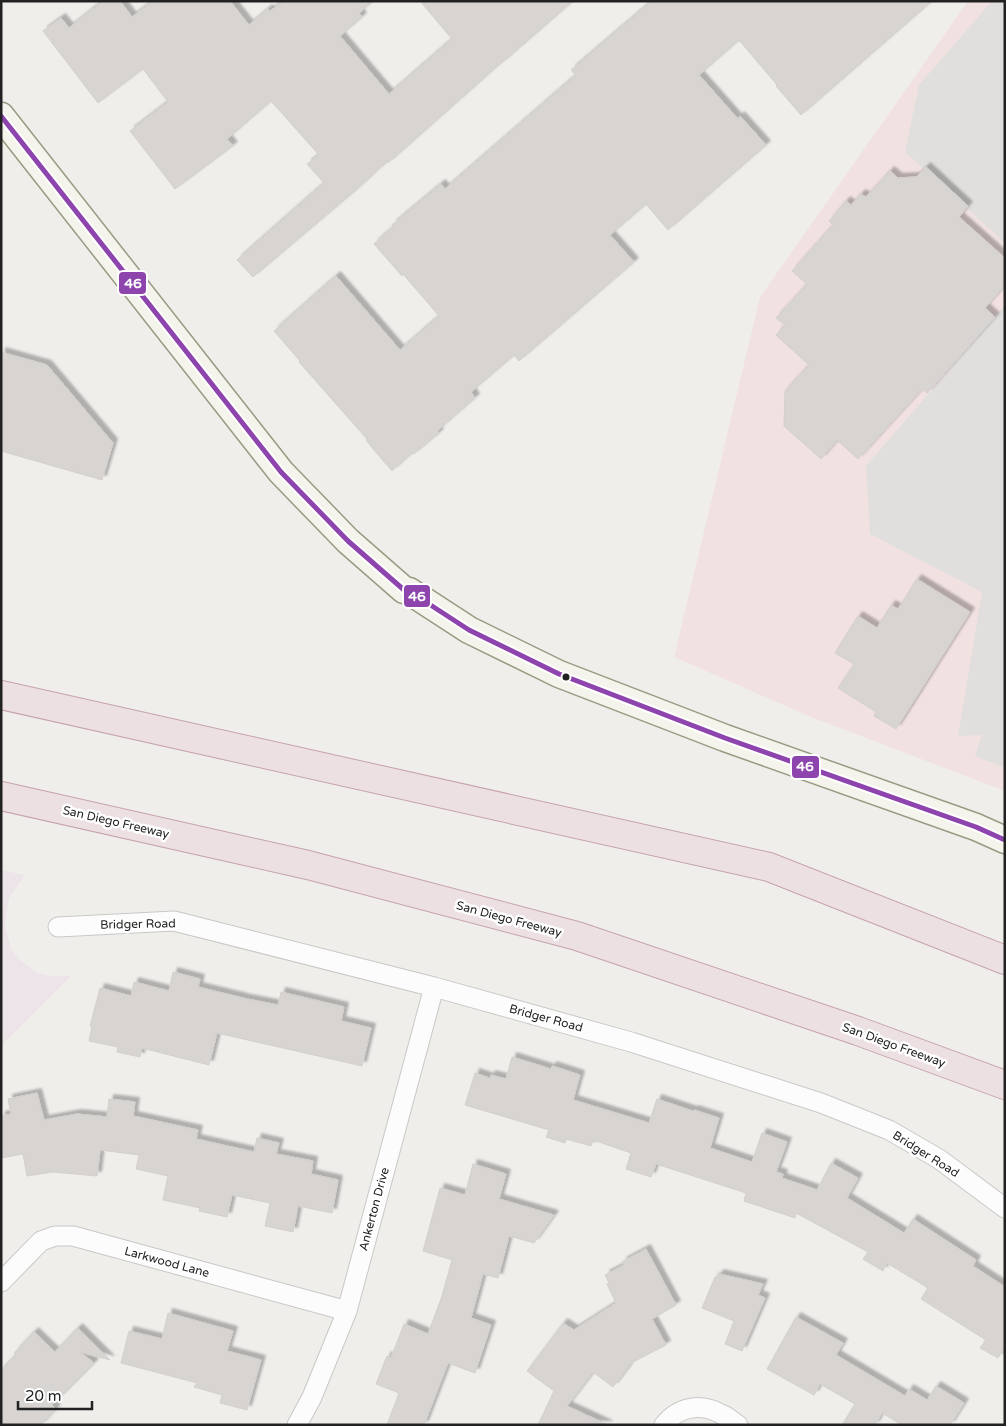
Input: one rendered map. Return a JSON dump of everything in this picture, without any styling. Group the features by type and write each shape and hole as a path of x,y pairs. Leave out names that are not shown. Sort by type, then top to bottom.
{"highway":[{"path":"1,695 770,868 1005,960"},
{"name":"San Diego Freeway","path":"1,796 308,865 577,936 858,1031 1005,1085"}],"main road":[{"path":"1,116 281,472 348,541 404,590 409,591 469,630 559,674 725,738 976,827 1005,840"}],"street":[{"name":"Bridger Road","path":"58,927 174,922 434,987 631,1042 821,1103 890,1130 939,1159 1005,1208"},
{"name":"Ankerton Drive","path":"297,1425 312,1397 347,1311 434,987"},
{"name":"Larkwood Lane","path":"1,1282 41,1241 55,1236 72,1236 347,1311"},
{"path":"664,1425 679,1411 698,1407 722,1414 738,1425"}],"shaded area":[{"path":"968,1 1005,1 1005,791 811,717 674,657 760,297"},
{"path":"992,1 1005,1 1005,243 905,152 919,85"},
{"path":"1005,305 1005,768 975,756 982,735 958,736 982,592 870,534 866,466"},
{"path":"1,870 25,875 9,898 5,924 11,950 37,973 49,976 71,976 1,1046"}],"building":[{"path":"103,1 120,1 132,17 153,1 230,1 249,25 268,9 270,11 284,1 373,1 359,13 362,17 340,36 389,94 452,39 420,1 573,1 388,163 387,161 357,189 253,277 237,260 324,183 307,164 319,155 271,101 227,139 233,146 175,189 130,131 168,102 143,69 98,103 43,31 61,18 69,28"},
{"path":"652,1 932,1 801,115 739,40 699,75 738,119 740,116 766,145 668,230 646,204 610,235 634,262 519,361 514,355 471,392 475,398 437,431 439,433 414,454 413,452 392,471 367,439 274,331 336,276 400,350 439,316 374,244 393,227 392,225 441,184 445,189 576,75 571,70"},
{"path":"926,167 968,206 959,217 1005,258 1005,285 985,308 995,317 927,393 922,389 858,459 837,440 821,459 784,426 785,391 809,365 776,335 785,325 776,318 807,284 792,271 833,225 829,221 846,201 851,205 861,194 866,197 890,171 898,178 916,177"},
{"path":"1,352 47,365 113,443 102,480 1,451"},
{"path":"917,579 970,612 896,729 874,716 876,712 838,688 854,664 835,653 858,616 877,628 891,605 898,609"},
{"path":"173,972 200,979 198,987 247,999 278,1005 281,992 344,1007 341,1021 371,1028 362,1066 217,1033 209,1065 142,1048 140,1057 117,1052 118,1047 89,1041 92,1026 90,1026 100,988 131,996 134,982 169,991"},
{"path":"512,1057 551,1069 552,1066 580,1075 573,1100 649,1123 657,1099 719,1118 710,1148 752,1162 762,1133 787,1142 776,1172 783,1174 782,1178 817,1190 831,1163 858,1178 847,1198 904,1233 913,1219 976,1260 973,1266 1005,1287 1005,1352 1003,1350 998,1358 980,1348 986,1340 921,1299 928,1288 887,1263 883,1271 863,1259 868,1252 796,1213 795,1218 744,1201 746,1193 656,1164 651,1177 626,1169 631,1153 593,1140 591,1146 566,1139 565,1143 546,1137 549,1130 465,1105 475,1073 490,1078 491,1075 506,1079"},
{"path":"37,1093 44,1120 77,1114 107,1117 109,1099 135,1102 133,1116 198,1130 196,1139 254,1152 257,1138 279,1143 276,1154 313,1161 311,1174 338,1180 332,1213 298,1206 293,1232 265,1226 270,1203 232,1195 227,1217 199,1211 200,1208 163,1200 168,1176 136,1169 139,1155 100,1150 97,1176 53,1172 27,1176 23,1154 1,1158 1,1116 11,1114 8,1099"},
{"path":"473,1164 506,1174 499,1199 554,1215 534,1243 509,1236 498,1278 483,1274 471,1318 491,1325 475,1373 448,1363 424,1425 387,1425 399,1393 376,1384 387,1356 391,1358 404,1324 428,1334 442,1296 452,1260 423,1251 440,1188 465,1195"},
{"path":"646,1249 676,1305 652,1319 666,1345 631,1363 613,1387 593,1372 567,1406 608,1425 538,1425 554,1391 527,1371 563,1323 574,1330 616,1303 605,1275 624,1265 622,1262"},
{"path":"719,1274 763,1284 758,1295 765,1298 742,1351 725,1344 734,1321 702,1308 715,1277 717,1278"},
{"path":"168,1313 233,1331 227,1351 261,1360 247,1410 220,1403 222,1395 194,1387 197,1383 121,1363 129,1331 162,1339"},
{"path":"796,1317 843,1343 836,1355 905,1396 909,1389 927,1400 936,1386 964,1403 950,1425 902,1425 882,1413 875,1425 842,1425 855,1404 820,1384 814,1395 767,1369"},
{"path":"78,1328 110,1360 80,1352 94,1363 52,1405 56,1409 41,1425 1,1425 1,1370 16,1355 14,1353 34,1332 55,1352"}],"transit line":[{"name":"46","path":"1,116 281,472 348,541 404,590 409,591 469,630 559,674 725,738 976,827 1005,840"}]}
